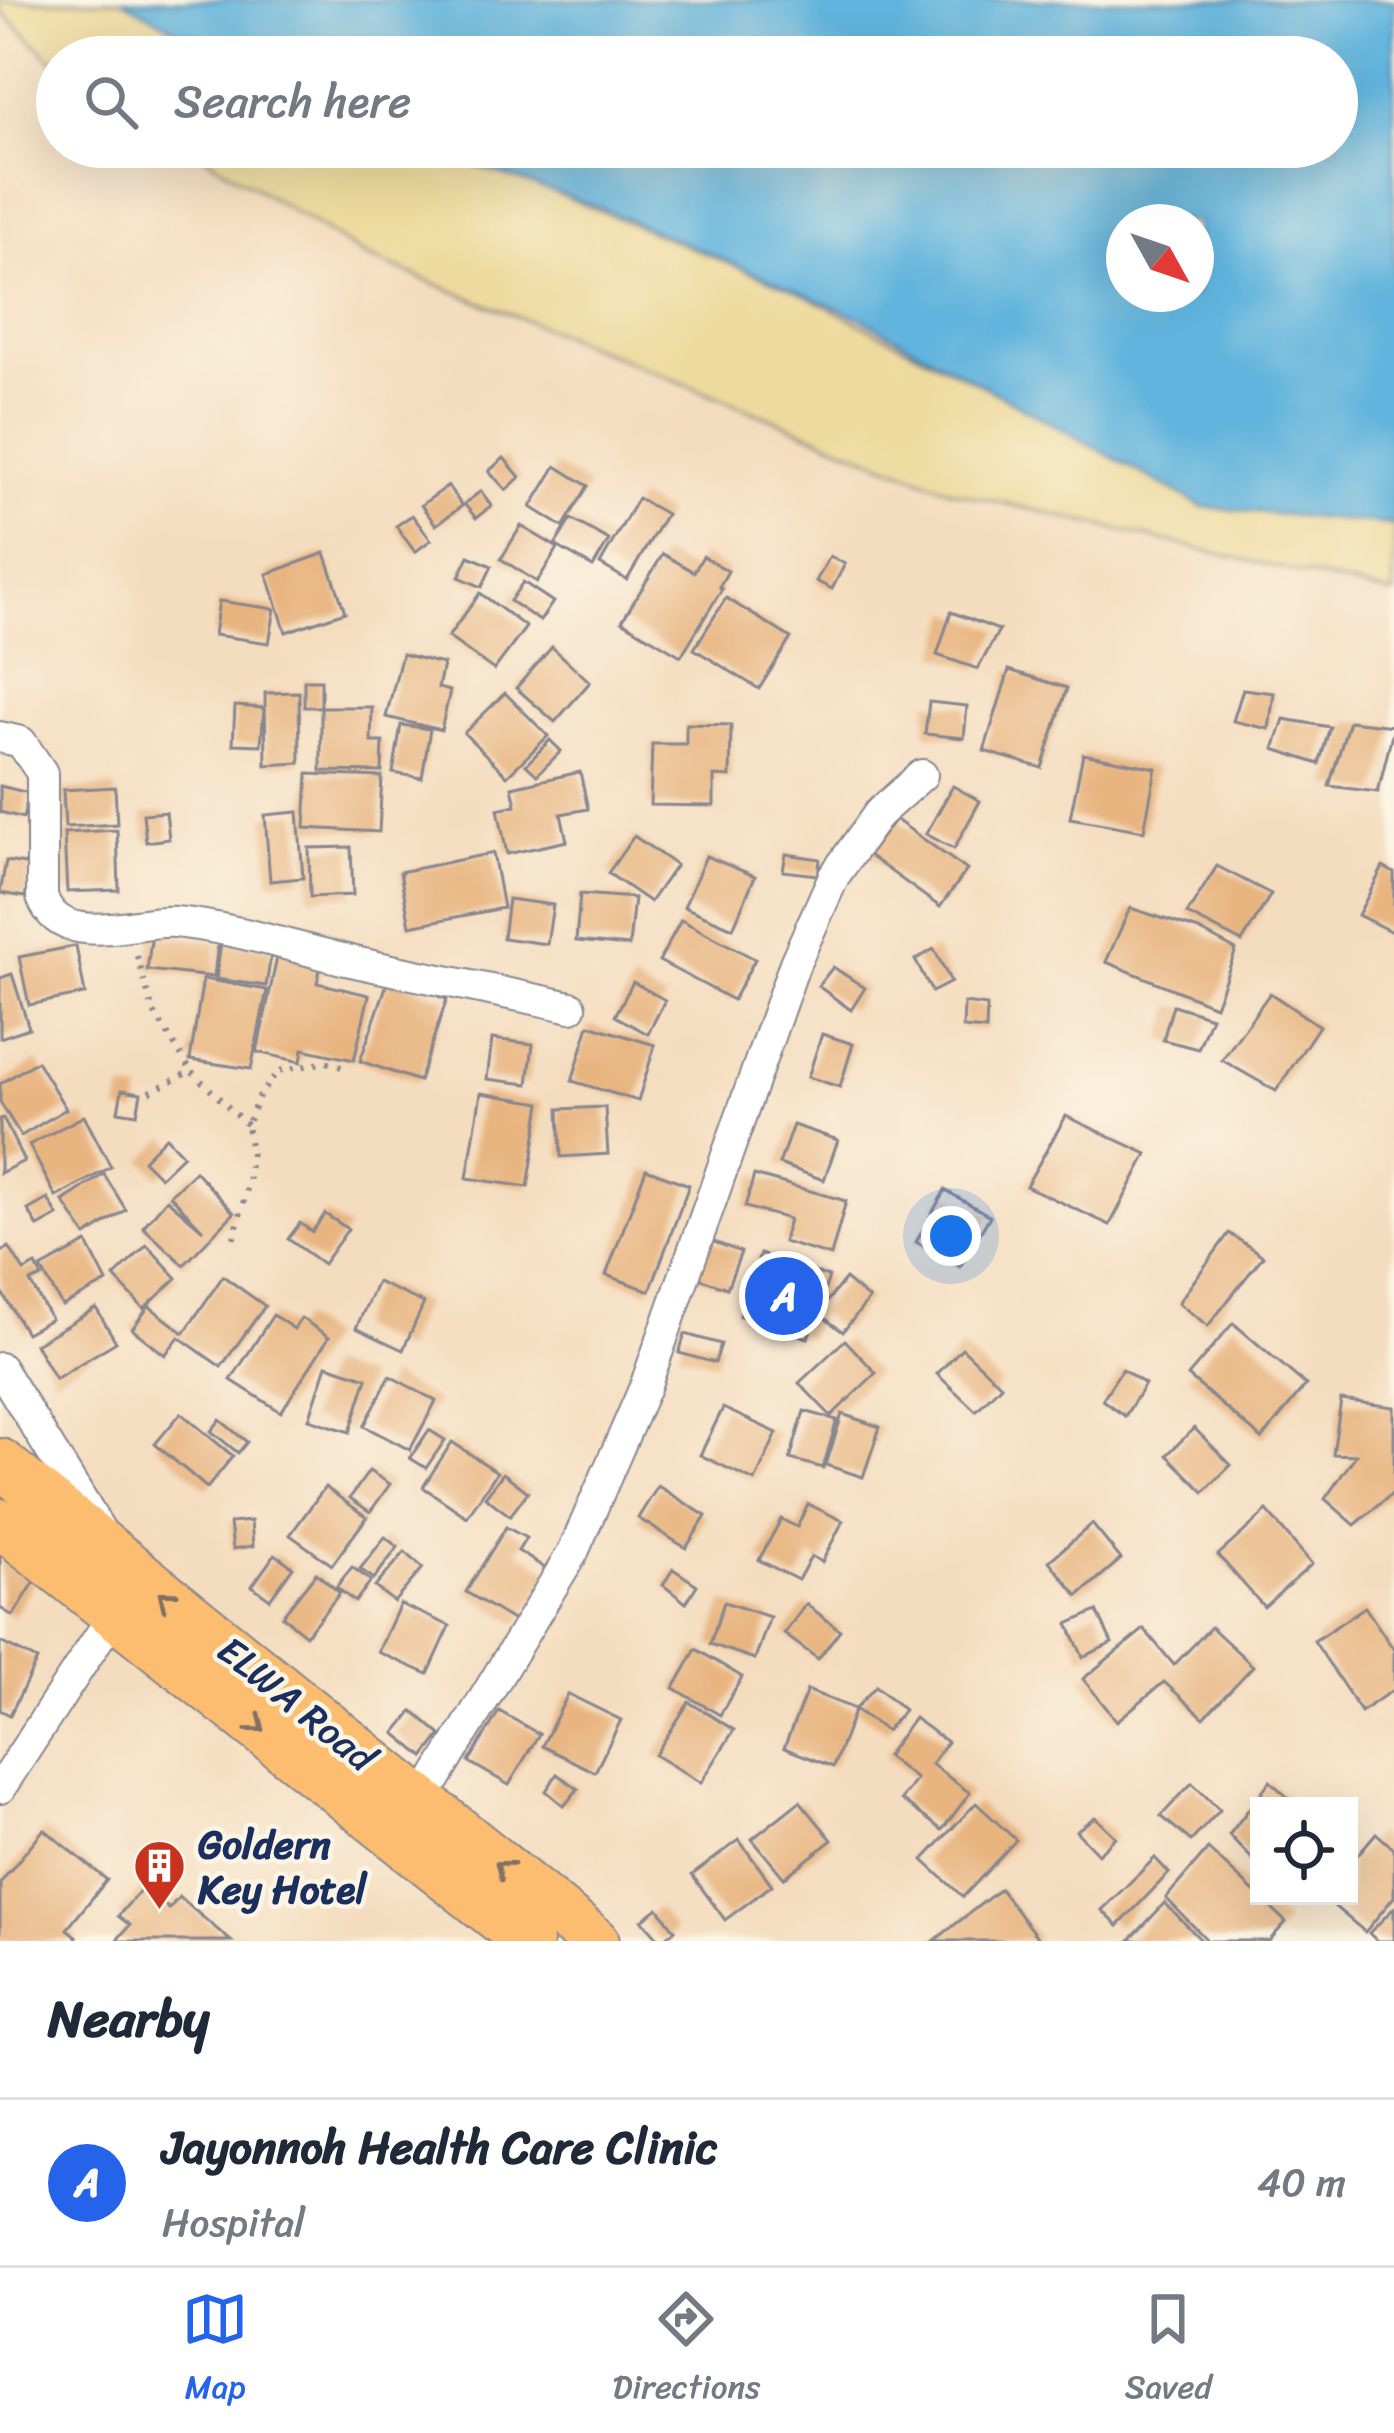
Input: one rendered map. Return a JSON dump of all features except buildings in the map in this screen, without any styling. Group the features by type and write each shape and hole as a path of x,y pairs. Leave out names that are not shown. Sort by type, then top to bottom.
{"main road":[{"name":"ELWA Road","path":"0,1463 595,1941"},
{"name":"ELWA Road","path":"0,1523 528,1941"}],"street":[{"path":"0,737 21,742 43,773 42,897 47,909 73,926 96,930 171,922 223,929 572,1007"},
{"path":"422,1803 573,1552 645,1387 795,963 834,876 879,813 922,775"},
{"path":"0,1368 112,1553"},
{"path":"0,1788 115,1613"}],"path":[{"path":"132,924 140,978 153,1011 191,1071 247,1125"},
{"path":"234,1238 248,1185 247,1125 260,1096 278,1071 327,1062 344,1068"},
{"path":"150,1092 191,1071"}],"sand":[{"path":"0,0 127,0 199,36 36,36 36,44 0,10"},
{"path":"224,168 494,168 790,288 999,394 1145,475 1394,524 1394,595 953,491 365,256"}],"water":[{"path":"122,0 1394,0 1394,525 1203,507 861,318 601,208 483,168 1358,168 1358,36 188,36"}],"place":[{"name":"Jayonnoh Health Care Clinic","path":"784,1296"},
{"name":"Goldern Key Hotel","path":"159,1912"}]}
